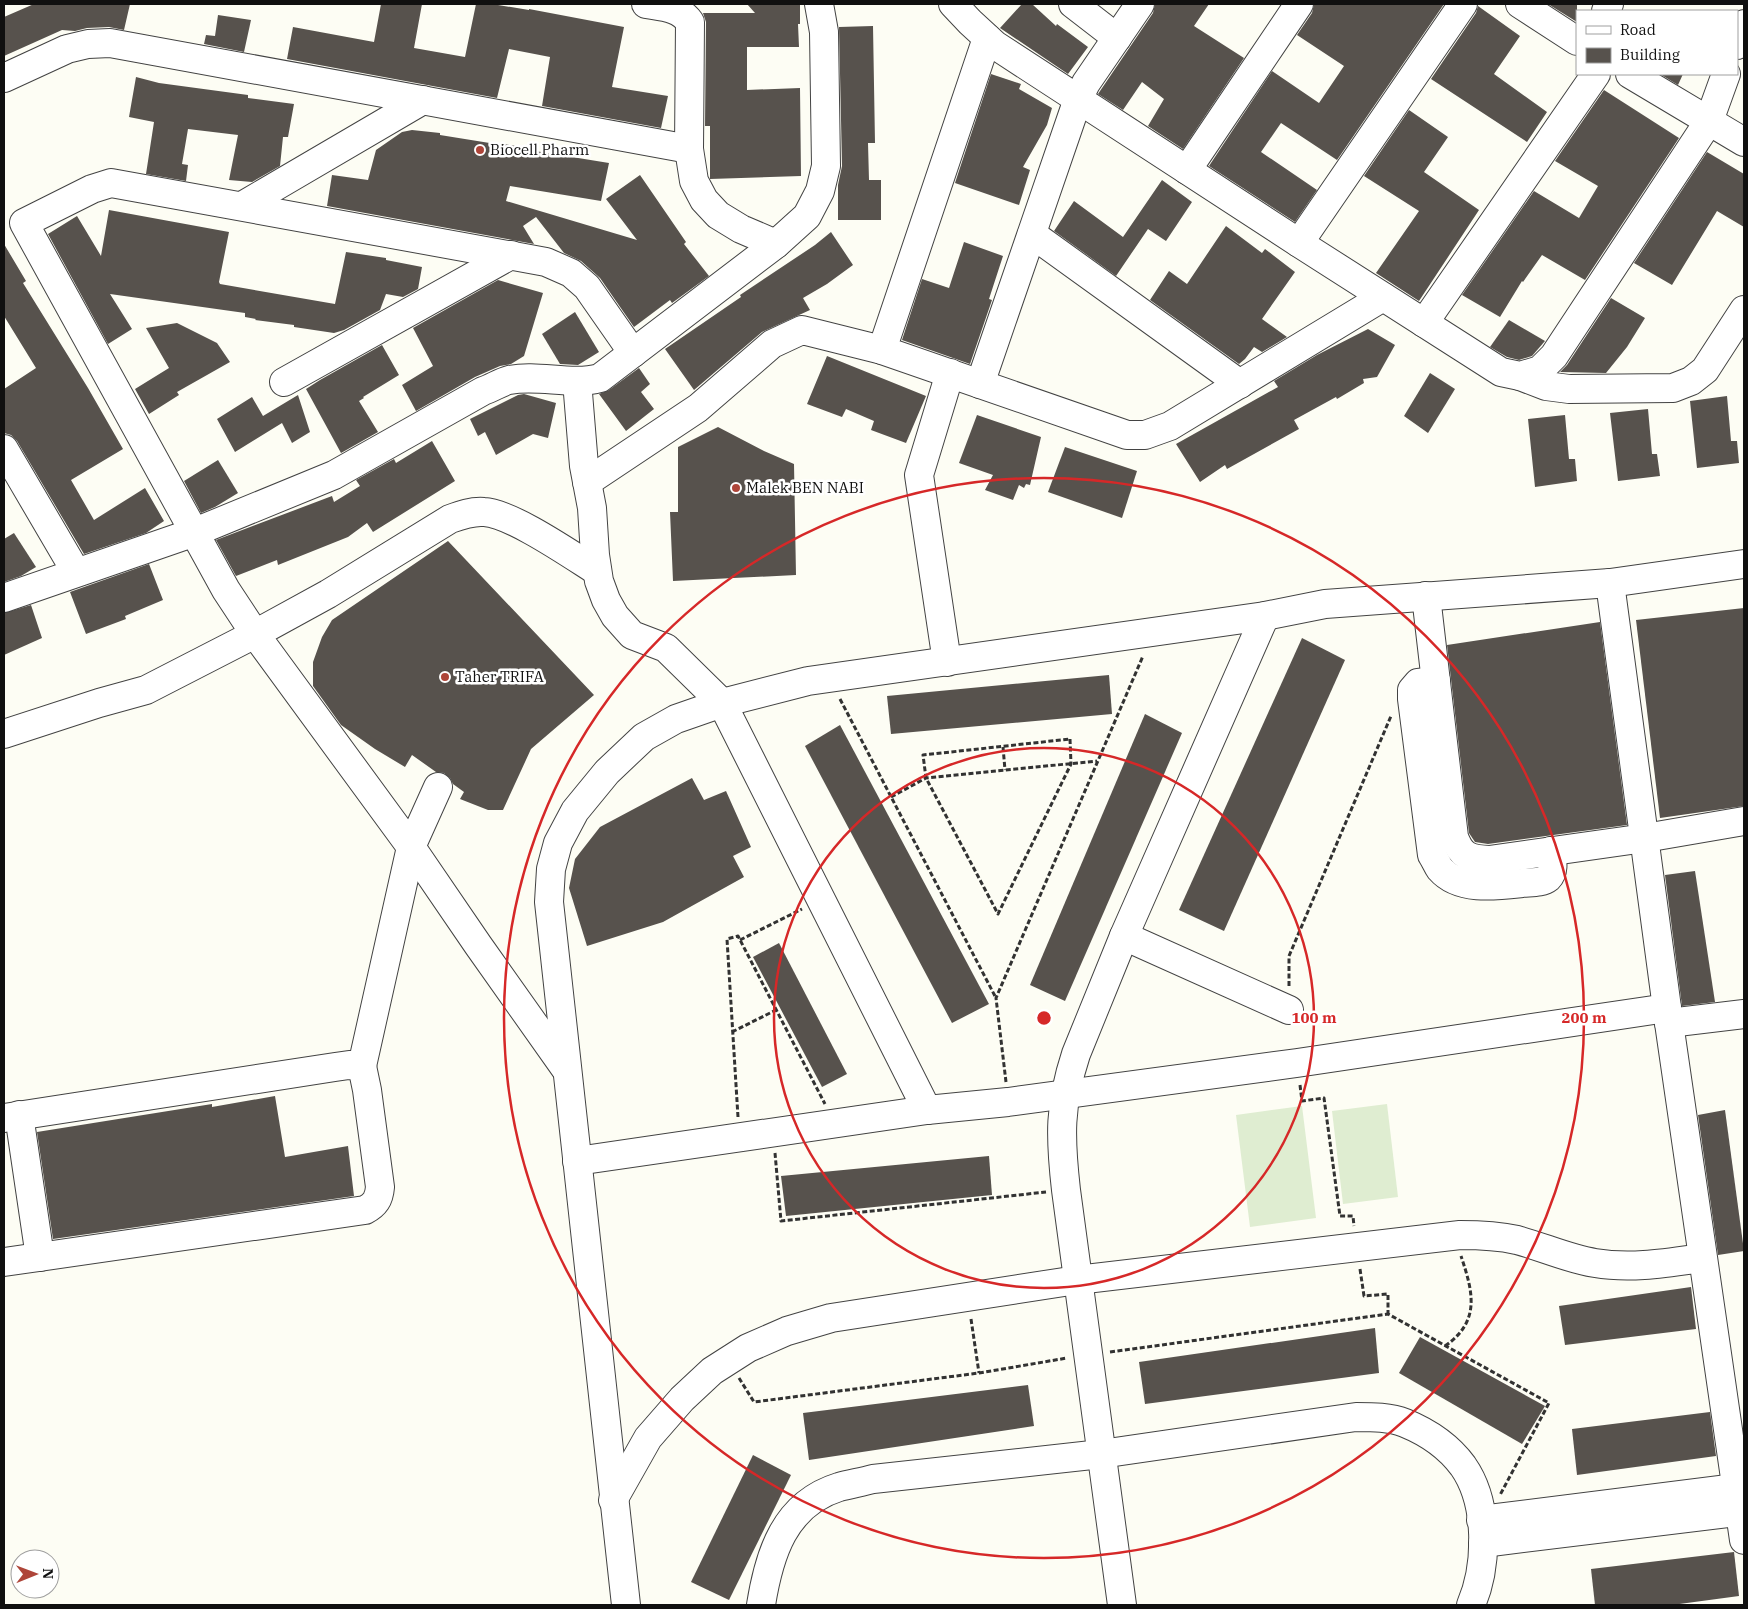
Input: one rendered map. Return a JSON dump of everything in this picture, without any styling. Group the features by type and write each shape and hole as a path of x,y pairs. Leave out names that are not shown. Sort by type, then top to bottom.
{"street":[{"path":"646,4 673,8 684,14 690,22 690,148 694,181 704,200 718,215 741,229 776,244"},
{"path":"4,598 195,532 334,475 483,391 509,380 535,379 586,382 600,378 776,244 807,216 820,191 826,166 824,32 819,4"},
{"path":"953,4 995,45 1500,372 1520,376 1546,386 1568,389 1673,388 1691,381 1705,370 1744,310"},
{"path":"1073,4 1117,38"},
{"path":"980,384 1078,99 1086,83 1140,4"},
{"path":"1187,170 1299,4"},
{"path":"1299,243 1464,4"},
{"path":"1520,4 1576,40"},
{"path":"1738,42 1744,24"},
{"path":"882,350 987,38"},
{"path":"4,78 67,49 88,44 110,43 690,148"},
{"path":"1424,323 1595,75"},
{"path":"1632,75 1744,142"},
{"path":"1520,376 1540,370 1554,356 1710,121 1726,75"},
{"path":"242,206 423,100"},
{"path":"566,1069 411,846 255,634 226,590 24,223 92,189 111,183 546,262 571,273 587,287 632,353"},
{"path":"1032,234 1240,384"},
{"path":"284,382 511,256"},
{"path":"588,482 698,408 772,344 802,330 882,350 1127,435 1145,435 1170,426 1383,297"},
{"path":"947,662 919,475 950,374"},
{"path":"577,381 584,466 592,508 597,571 606,600 615,616 632,634 666,648 722,703 927,1110"},
{"path":"4,450 76,572"},
{"path":"4,734 146,690 328,594 450,519 468,513 485,512 502,516 526,528 597,571"},
{"path":"626,1605 549,902 551,869 558,844 575,811 607,772 644,737 676,719 722,703 808,681 1265,616 1324,604 1610,583 1744,564"},
{"path":"1610,583 1702,1258 1742,1500 1744,1540"},
{"path":"1426,596 1454,837 1458,847 1465,855 1475,859 1489,860 1645,838 1744,821"},
{"path":"1122,1605 1066,1190 1061,1130 1065,1094 1076,1054 1124,936 1265,616"},
{"path":"4,1262 355,1212 372,1206 379,1197 380,1187 362,1066 411,846 438,787"},
{"path":"1124,936 1289,1010"},
{"path":"576,1162 927,1110 1008,1102 1668,1016 1744,1014"},
{"path":"40,1257 11,1116 349,1065 362,1066"},
{"path":"613,1500 648,1438 682,1399 712,1371 748,1348 787,1330 831,1318 1078,1280 1454,1236 1486,1235 1517,1240 1593,1263 1618,1266 1647,1266 1702,1258"},
{"path":"761,1605 772,1554 790,1520 808,1502 838,1487 873,1480 1101,1454 1356,1417 1382,1418 1413,1427 1431,1436 1463,1466 1480,1520 1482,1566 1476,1593 1470,1605"},
{"path":"1480,1520 1742,1500"}],"path":[{"path":"996,998 1153,632"},
{"path":"829,678 996,998 1008,1102"},
{"path":"1289,1010 1289,956 1392,714"},
{"path":"1070,739 1070,764 998,914 926,778 923,755 1070,739"},
{"path":"1003,747 1005,770"},
{"path":"891,797 926,778 1098,761"},
{"path":"740,940 821,900"},
{"path":"739,1138 727,939 738,936 836,1124"},
{"path":"732,1032 776,1010"},
{"path":"1298,1063 1302,1102 1324,1098 1340,1216 1354,1216 1364,1296 1388,1294 1388,1314"},
{"path":"773,1133 781,1221 1066,1190"},
{"path":"1454,1236 1470,1283 1472,1298 1470,1313 1464,1329 1445,1346 1549,1403 1500,1495 1480,1520"},
{"path":"967,1297 979,1372"}],"green space":[{"path":"1387,1104 1398,1197 1343,1204 1332,1111"},
{"path":"1302,1106 1316,1218 1250,1227 1236,1115"}],"building":[{"path":"34,4 130,4 124,30 109,27 87,28 75,31 62,30 4,56 4,17"},
{"path":"381,4 422,4 414,48 465,57 476,4 492,4 529,9 624,27 612,87 668,96 661,128 542,106 550,57 509,49 497,98 287,59 293,27 374,42"},
{"path":"747,4 800,4 800,24 798,24 799,47 747,47 747,90 800,88 801,176 710,179 710,126 705,126 706,22 703,13 755,13"},
{"path":"1022,4 1032,4 1056,26 1057,24 1088,47 1068,74 1000,28"},
{"path":"1155,4 1209,4 1194,26 1244,58 1183,149 1148,126 1164,99 1142,82 1123,110 1098,94 1153,13"},
{"path":"1314,4 1444,4 1337,160 1281,123 1261,152 1317,190 1295,222 1209,166 1272,71 1319,103 1344,66 1297,35 1312,13"},
{"path":"1548,4 1577,4 1576,21"},
{"path":"1478,6 1520,36 1494,74 1547,112 1527,142 1431,79 1476,13"},
{"path":"218,15 251,20 244,52 204,44 206,35 215,36"},
{"path":"873,26 875,143 868,143 869,180 881,180 881,220 838,220 838,185 842,166 839,27"},
{"path":"991,74 1021,84 1019,89 1052,108 1047,125 1023,167 1030,170 1019,205 955,183"},
{"path":"1662,75 1683,75 1678,85"},
{"path":"136,77 159,83 248,95 248,98 294,104 288,137 283,137 280,166 252,182 229,180 238,135 188,129 182,164 188,165 186,181 146,174 154,122 129,117"},
{"path":"1604,90 1679,138 1585,280 1542,255 1522,281 1500,317 1462,295 1534,191 1579,218 1598,186 1555,161"},
{"path":"1409,110 1448,137 1424,172 1479,210 1419,301 1376,273 1419,211 1364,176"},
{"path":"412,130 536,149 535,151 609,163 601,201 510,186 506,201 637,240 606,199 640,175 686,242 684,244 709,276 672,303 670,300 634,327 600,278 581,261 564,253 536,217 523,226 534,244 327,206 332,175 368,180 376,150 402,132"},
{"path":"1707,152 1744,174 1744,227 1717,211 1672,285 1634,263"},
{"path":"1162,180 1192,202 1166,241 1148,229 1116,276 1054,231 1074,201 1123,237"},
{"path":"109,210 229,232 220,284 335,304 346,252 386,258 386,260 422,267 418,289 403,297 386,294 380,310 344,330 334,333 255,320 245,317 245,313 110,294 132,329 108,344 48,234 77,216 101,256"},
{"path":"1226,226 1262,253 1265,249 1295,272 1262,319 1287,337 1262,352 1254,347 1239,364 1150,300 1169,271 1187,284"},
{"path":"831,232 853,265 827,284 803,298 810,310 762,332 694,390 665,349"},
{"path":"964,242 1003,256 989,299 992,300 970,364 902,340 922,279 949,288"},
{"path":"4,244 26,281 23,283 123,449 71,480 94,520 145,488 164,521 146,533 84,554 17,441 11,435 4,433 4,389 36,368 4,316"},
{"path":"498,280 543,293 524,356 511,364 500,366 475,377 416,411 402,385 433,366 413,328"},
{"path":"1611,298 1645,318 1627,347 1606,373 1560,372 1567,365"},
{"path":"575,312 599,352 578,365 560,364 542,334"},
{"path":"1509,320 1545,341 1532,356 1519,360 1507,357 1490,347"},
{"path":"177,323 217,343 230,362 177,392 179,395 149,414 135,389 169,368 146,328"},
{"path":"1368,329 1395,345 1377,377 1363,379 1364,383 1337,399 1336,397 1294,420 1299,429 1227,469 1225,465 1200,482 1176,444 1278,387 1274,381 1317,355"},
{"path":"382,345 399,375 359,401 378,432 341,453 306,389"},
{"path":"827,356 926,396 906,443 871,430 874,421 846,409 842,417 807,404"},
{"path":"639,368 650,384 641,392 654,409 626,431 599,394 609,390"},
{"path":"1430,373 1455,389 1428,433 1404,416"},
{"path":"524,394 556,403 548,438 533,434 496,455 485,432 478,436 470,419 518,395"},
{"path":"298,395 310,432 292,443 282,423 235,452 217,419 252,397 263,416"},
{"path":"1727,396 1731,441 1737,441 1739,463 1697,468 1690,401"},
{"path":"1648,409 1652,454 1657,454 1660,476 1618,481 1610,413"},
{"path":"977,415 1041,437 1030,485 1026,484 1024,488 1019,485 1013,500 985,490 993,475 959,463"},
{"path":"1565,415 1569,459 1575,459 1577,481 1535,487 1528,419"},
{"name":"Malek BEN NABI","path":"718,427 794,464 796,575 673,581 670,512 678,512 678,447"},
{"path":"432,441 455,481 373,532 367,523 348,537 278,565 277,560 236,576 216,540 332,496 334,502 360,486 356,480 394,459 396,463"},
{"path":"1065,447 1137,471 1122,518 1048,492"},
{"path":"218,460 238,493 201,513 184,481"},
{"path":"14,533 36,567 21,576 4,582 4,539"},
{"name":"Taher TRIFA","path":"448,541 594,695 531,749 503,810 488,810 460,799 464,792 453,784 450,778 444,773 436,772 412,755 405,767 375,749 341,725 313,686 313,662 322,637 332,620"},
{"path":"149,564 163,600 125,616 126,619 86,634 70,592"},
{"path":"31,605 42,638 4,655 4,613"},
{"path":"1744,608 1744,806 1660,818 1636,620"},
{"path":"1600,622 1627,825 1488,844 1475,842 1469,833 1447,645"},
{"path":"1302,638 1345,660 1224,931 1179,910"},
{"path":"1109,675 1112,714 891,734 887,696"},
{"path":"1145,714 1182,733 1065,1001 1030,985"},
{"path":"840,725 989,1004 952,1023 805,746"},
{"path":"692,778 704,800 726,791 751,847 733,856 744,877 663,922 587,946 569,888 575,859 600,827"},
{"path":"1695,871 1715,1002 1682,1006 1665,875"},
{"path":"779,943 847,1074 822,1087 753,957"},
{"path":"275,1096 285,1157 348,1146 354,1196 53,1239 37,1132 212,1104 212,1107"},
{"path":"1725,1110 1744,1251 1718,1255 1698,1115"},
{"path":"989,1156 992,1195 786,1216 781,1176"},
{"path":"1691,1287 1696,1329 1565,1345 1559,1306"},
{"path":"1375,1328 1379,1373 1145,1404 1139,1362"},
{"path":"1420,1337 1545,1406 1522,1444 1399,1373"},
{"path":"1028,1385 1034,1426 809,1460 803,1413"},
{"path":"1710,1412 1716,1456 1577,1475 1572,1429"},
{"path":"753,1455 791,1475 729,1600 691,1582"},
{"path":"1734,1552 1739,1596 1672,1605 1595,1605 1591,1569"}],"place":[{"name":"Biocell Pharm","path":"480,150"},
{"name":"Malek BEN NABI","path":"736,488"},
{"name":"Taher TRIFA","path":"445,677"}]}
